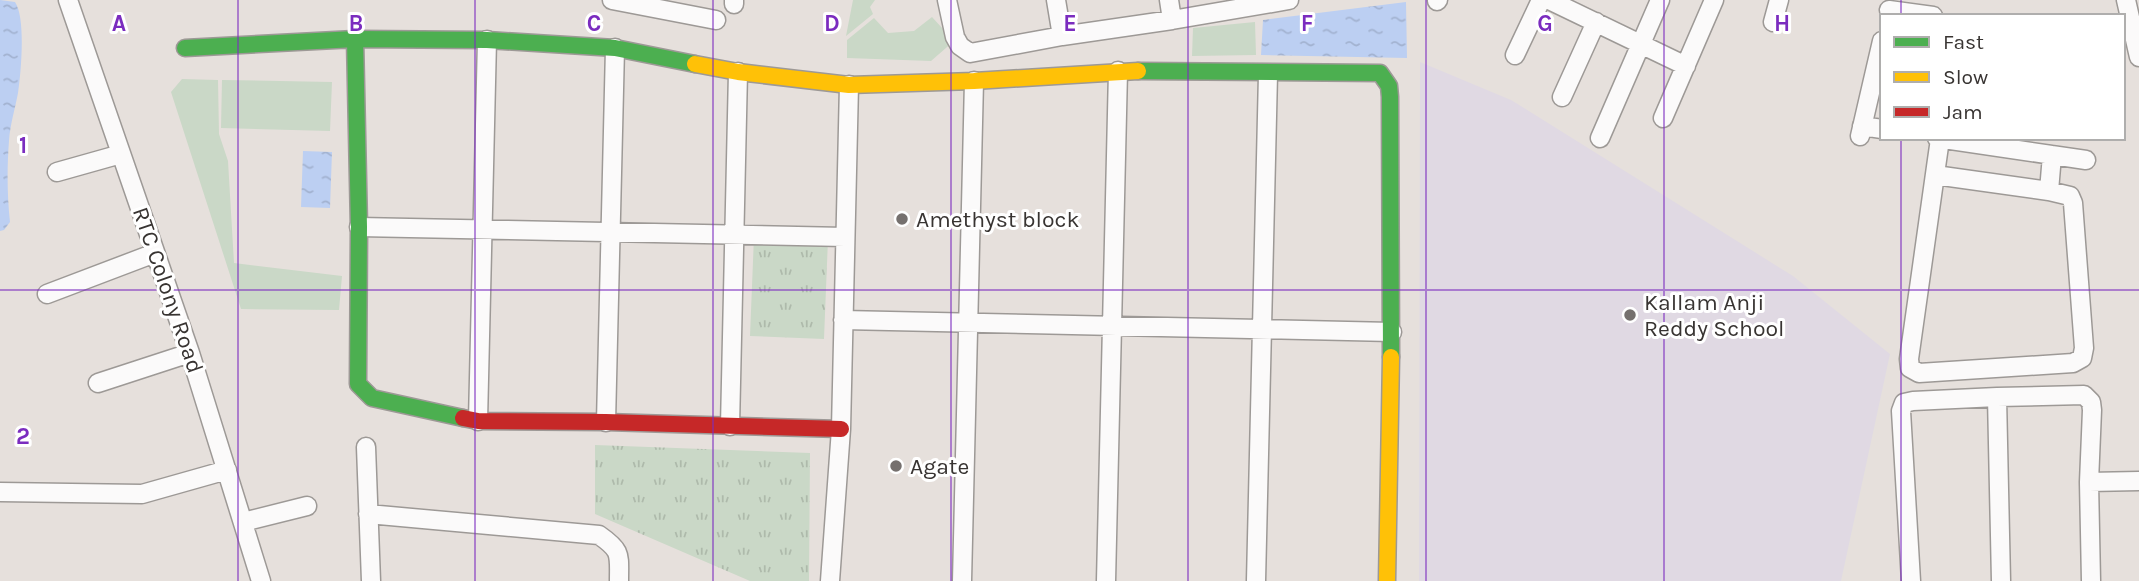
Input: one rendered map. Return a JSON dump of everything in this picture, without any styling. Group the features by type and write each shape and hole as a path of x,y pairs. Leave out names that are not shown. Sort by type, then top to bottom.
{"street":[{"name":"RTC Colony Road","path":"68,0 190,353 261,581"},
{"path":"612,0 716,20"},
{"path":"947,0 955,37 960,47 970,53 1289,0"},
{"path":"1056,0 1062,36"},
{"path":"1169,0 1172,20"},
{"path":"1515,55 1541,0"},
{"path":"1549,0 1686,66"},
{"path":"1600,138 1660,0"},
{"path":"1663,118 1714,0"},
{"path":"1773,22 1779,0"},
{"path":"2131,6 2139,57"},
{"path":"1889,9 1920,14"},
{"path":"1562,97 1596,22"},
{"path":"355,39 359,227 358,384 362,390 372,398 478,421 841,429"},
{"path":"185,48 355,39 486,40 615,48 738,72 849,85 974,81 1118,71 1380,73 1389,86 1390,97 1392,332 1387,581"},
{"path":"478,421 486,40"},
{"path":"606,422 615,48"},
{"path":"1880,50 1861,131 1880,129"},
{"path":"1106,581 1118,71"},
{"path":"730,426 738,72"},
{"path":"1256,581 1268,74"},
{"path":"962,581 974,81"},
{"path":"830,581 841,429 849,85"},
{"path":"1935,176 2070,196 2073,203 2084,348 2082,358 2073,363 1919,373 1910,368 1938,140"},
{"path":"1945,140 2086,160"},
{"path":"57,172 121,154"},
{"path":"2049,191 2052,155"},
{"path":"359,227 845,237"},
{"path":"47,294 155,253"},
{"path":"844,320 1392,332"},
{"path":"98,383 190,353"},
{"path":"1910,581 1901,411 1904,403 1997,397 2084,396 2091,402 2092,410 2089,482 2091,581"},
{"path":"1997,397 2001,581"},
{"path":"366,447 371,581"},
{"path":"0,492 142,494 227,470"},
{"path":"2089,482 2139,481"},
{"path":"243,522 307,506"},
{"path":"368,514 598,535 614,545 619,554 619,581"}],"shaded area":[{"name":"Kallam Anji Reddy School","path":"1420,62 1511,100 1793,276 1890,354 1841,581 1419,581"}],"green space":[{"path":"853,0 875,0 870,7 873,14 846,36"},
{"path":"932,17 954,41 931,61 847,58 847,40 874,18 888,33 914,31"},
{"path":"1255,22 1256,55 1192,56 1193,28"},
{"path":"182,79 218,80 219,134 228,161 234,263 342,276 339,310 241,309 171,92"},
{"path":"222,80 332,82 330,131 221,128"},
{"path":"754,236 828,239 824,339 750,336"},
{"path":"595,445 810,453 809,581 750,581 595,514"}],"water":[{"path":"0,0 15,2 21,20 22,46 18,93 9,141 10,222 0,231"},
{"path":"1406,2 1407,58 1261,55 1263,20"},
{"path":"303,151 332,152 330,208 301,207"}],"traffic: fast":[{"path":"355,39 359,227 358,384 372,398 463,418"},
{"path":"185,48 355,39 487,40 615,48 695,64"},
{"path":"1138,71 1380,73 1389,86 1390,97 1391,357"}],"traffic: slow":[{"path":"695,64 738,72 849,85 1138,71"},
{"path":"1387,581 1391,357"}],"traffic: jam":[{"path":"463,418 478,421 841,429"}],"place":[{"name":"Amethyst block","path":"902,219"},
{"name":"Kallam Anji Reddy School","path":"1630,315"},
{"name":"Agate","path":"896,466"}]}
